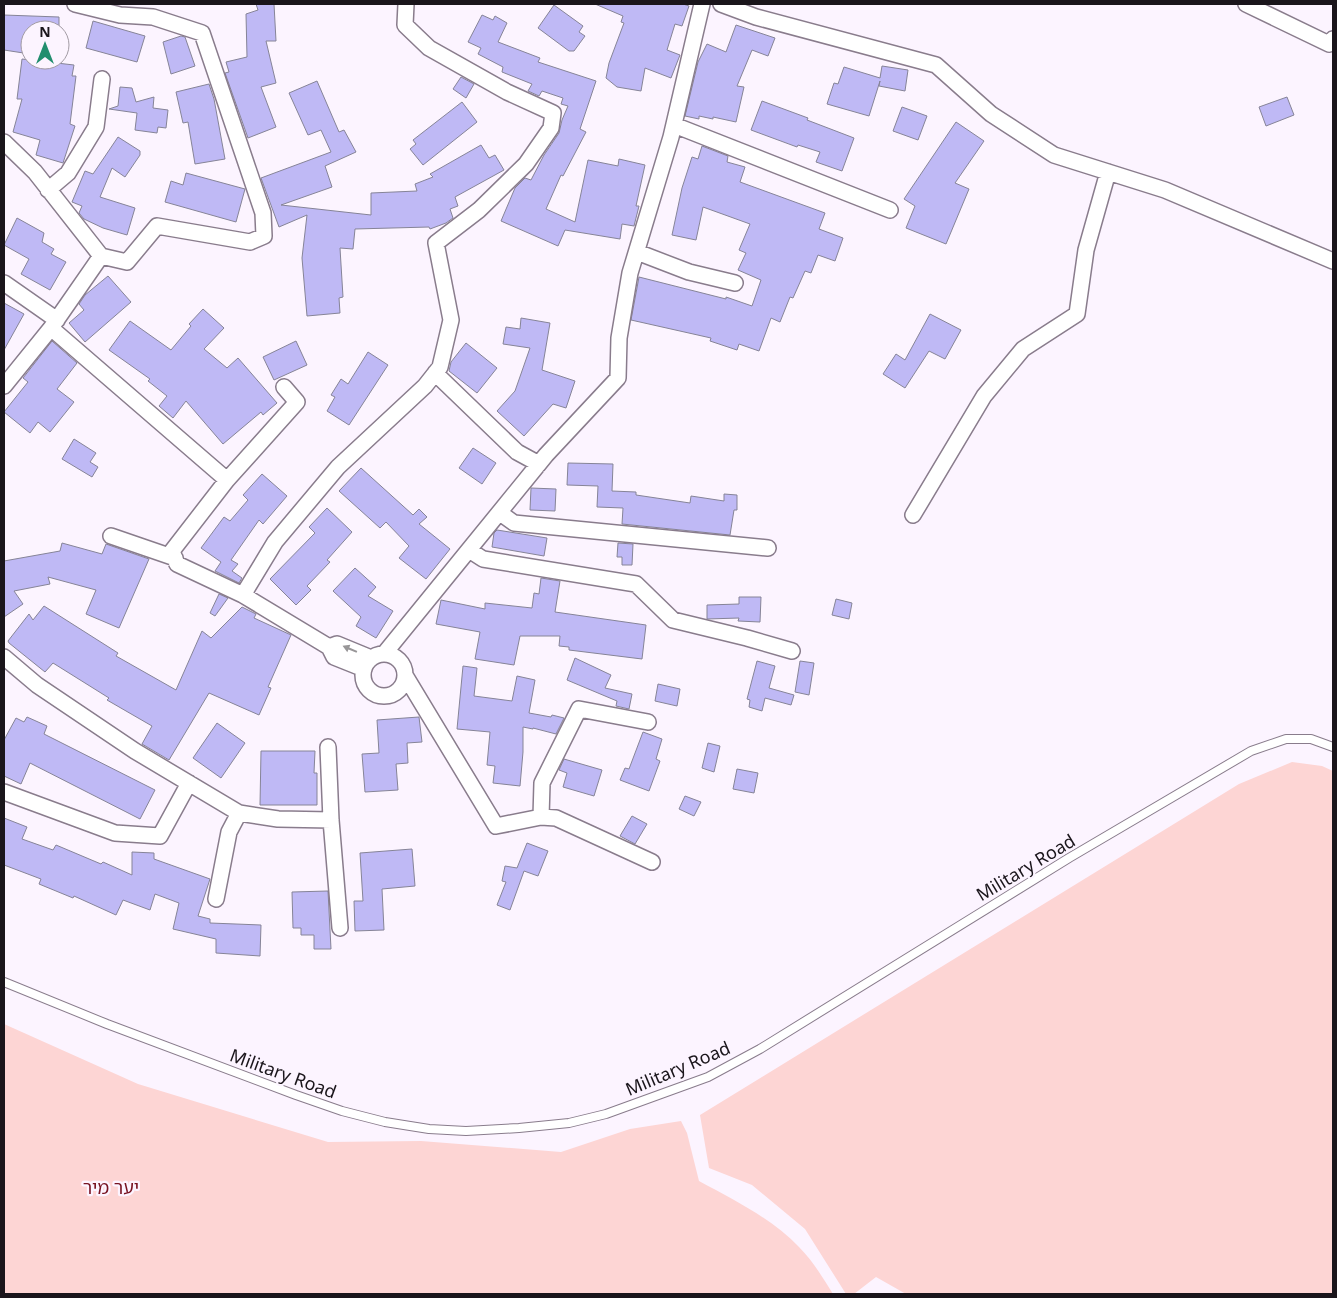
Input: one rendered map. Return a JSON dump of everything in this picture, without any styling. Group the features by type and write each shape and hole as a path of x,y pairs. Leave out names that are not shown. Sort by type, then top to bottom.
{"street":[{"path":"4,142 35,172 101,256 127,262 157,226 250,242 264,236 263,213 202,32 153,17 120,15 75,4"},
{"path":"243,595 275,542 338,467 425,386 435,374 440,366 451,320 436,243 479,210 526,164 551,128 553,113 507,92 429,48 405,25 406,4"},
{"path":"416,613 404,646 404,684 400,690 387,696 379,696 367,688 362,676 373,660 470,550 539,464 618,378 619,338 630,274 674,125 702,4"},
{"path":"721,4 756,18 936,65 992,114 1054,155 1166,190 1333,261"},
{"path":"1246,4 1329,44 1333,39"},
{"path":"48,190 68,173 96,126 102,79"},
{"path":"674,125 890,210"},
{"path":"913,515 984,396 1023,349 1077,314 1086,250 1108,172"},
{"path":"636,252 689,272 735,283"},
{"path":"4,386 54,324 101,256"},
{"path":"4,283 54,324 227,480"},
{"path":"435,374 517,452 539,464"},
{"path":"284,387 297,402 227,480 172,551 177,564 243,595 329,647 334,658 373,660 397,658 496,826 541,816 556,818 652,862"},
{"path":"500,513 514,524 768,548"},
{"path":"111,536 175,558"},
{"path":"470,550 483,559 636,584 673,620 792,651"},
{"path":"4,657 37,685 135,750 238,813 278,819 331,820"},
{"path":"541,816 542,783 579,709 648,722"},
{"path":"328,747 331,820 340,928"},
{"path":"4,792 115,833 160,836 189,783"},
{"path":"216,899 229,832 238,813"}],"lane":[{"name":"Military Road","path":"4,982 107,1024 296,1095 342,1111 385,1122 429,1130 466,1131 569,1123 606,1114 708,1077 760,1049 1069,858 1251,752 1286,739 1312,738 1333,747"}],"green space":[{"path":"1292,762 1322,766 1333,771 1333,1294 906,1294 876,1277 854,1294 846,1294 805,1229 752,1185 709,1168 700,1115 1239,784"},
{"name":"יער מיר","path":"4,1024 138,1084 328,1142 421,1141 561,1152 630,1129 681,1121 687,1133 699,1181 752,1210 788,1237 809,1258 833,1294 4,1294"}],"building":[{"path":"256,4 274,4 276,41 266,41 276,83 261,87 276,127 248,138 225,73 229,72 226,62 247,57 246,14 258,10"},
{"path":"595,4 683,4 689,6 682,26 675,24 667,50 680,55 671,78 645,68 641,91 617,87 606,78 609,63 624,23 621,22 623,16"},
{"path":"554,5 583,26 579,32 585,36 574,51 569,51 538,28"},
{"path":"4,15 59,17 59,20 20,20 20,52 4,50"},
{"path":"482,15 493,20 495,16 507,23 498,42 540,58 538,62 596,81 580,129 586,132 563,176 561,175 546,209 575,222 588,160 618,166 619,159 645,165 636,206 639,206 634,226 622,224 620,239 565,230 558,246 501,221 515,188 525,178 531,180 544,155 559,133 568,106 561,104 563,98 542,91 539,96 528,91 532,84 502,72 503,67 478,54 481,48 468,42"},
{"path":"93,21 145,36 137,62 86,48"},
{"path":"736,25 775,38 768,56 752,50 737,86 744,87 736,122 713,117 713,119 699,116 699,119 685,116 698,62 707,44 726,52"},
{"path":"181,36 185,37 195,66 171,74 163,42"},
{"path":"70,65 74,65 72,76 76,76 70,124 75,126 63,163 36,155 40,140 13,132 22,99 17,99 21,70 70,70"},
{"path":"882,66 908,70 905,91 879,86 880,81 869,116 827,104 834,83 838,84 844,67 880,78"},
{"path":"461,77 474,84 466,98 453,89"},
{"path":"317,81 339,132 344,130 356,152 325,166 332,187 281,205 371,215 371,193 417,191 415,184 433,177 430,174 481,145 489,158 495,155 504,170 455,197 458,206 450,209 453,218 446,223 430,229 429,227 355,229 353,249 340,248 343,297 339,298 340,313 307,316 302,258 307,215 279,227 261,178 331,152 321,130 308,135 289,93"},
{"path":"209,84 214,99 225,159 195,164 188,122 183,123 176,92"},
{"path":"120,87 132,88 136,102 154,97 153,108 168,110 166,128 158,127 157,133 135,130 137,113 109,109 118,106"},
{"path":"1287,97 1294,115 1266,126 1259,107"},
{"path":"762,101 854,138 842,171 816,162 820,152 798,145 797,147 751,130"},
{"path":"462,102 477,122 423,165 410,149 416,144 413,140"},
{"path":"902,107 927,116 918,140 893,131"},
{"path":"956,122 984,141 955,183 969,189 946,244 906,228 915,206 904,199"},
{"path":"118,137 140,151 140,155 125,177 112,168 100,197 135,208 127,235 103,228 84,219 79,213 82,206 72,202 85,171 93,174"},
{"path":"702,146 728,156 727,162 745,167 740,182 825,213 819,229 843,238 835,261 818,255 811,273 805,271 793,298 790,297 780,322 771,318 759,351 739,344 737,350 710,341 711,338 631,320 639,277 726,299 726,297 752,306 761,280 738,270 746,253 739,250 750,224 703,207 696,240 672,235 682,188 692,157 698,159"},
{"path":"186,173 245,189 236,222 165,202 171,181 183,185"},
{"path":"17,218 44,233 42,242 54,249 51,254 66,262 50,290 21,274 29,259 4,245"},
{"path":"108,276 131,302 85,342 69,323 84,310 79,304 85,295"},
{"path":"4,303 24,314 4,350"},
{"path":"203,309 224,328 204,349 227,368 238,358 277,403 263,415 261,412 223,444 186,401 173,418 159,406 167,396 148,381 150,379 109,350 130,321 171,350 191,326 189,324"},
{"path":"930,314 961,330 945,359 929,351 905,388 883,374 896,354 905,360"},
{"path":"521,318 550,323 542,370 575,381 566,408 553,404 524,436 497,411 515,391 530,348 503,344 506,327 520,329"},
{"path":"52,341 77,363 57,389 74,402 50,432 38,422 30,433 4,412 28,382 23,378"},
{"path":"296,341 307,365 274,380 263,357"},
{"path":"466,343 497,368 477,393 449,371 451,362"},
{"path":"368,352 388,365 349,425 327,411 335,397 331,395 341,379 348,384"},
{"path":"74,439 96,453 90,462 98,467 92,477 62,459"},
{"path":"473,448 496,463 482,484 459,468"},
{"path":"568,463 613,464 612,491 636,492 636,495 690,503 691,496 724,501 724,494 737,495 737,510 734,510 730,535 622,524 623,508 597,507 598,486 567,485"},
{"path":"361,468 413,515 419,509 427,517 419,524 450,549 426,579 399,558 409,546 386,522 380,528 339,491"},
{"path":"262,474 287,496 263,524 259,520 231,560 238,564 232,571 242,578 239,583 215,571 221,562 201,548 224,517 230,521 248,500 243,495"},
{"path":"531,488 556,489 555,511 530,510"},
{"path":"327,508 352,532 327,560 330,562 307,586 311,590 296,605 270,579 315,533 309,527"},
{"path":"497,530 547,538 544,556 492,547 494,533"},
{"path":"62,543 102,554 106,544 149,559 119,628 86,614 96,590 48,577 50,584 14,591 23,604 4,617 4,561 60,551"},
{"path":"618,543 633,544 632,565 622,565 622,557 617,557"},
{"path":"355,568 376,587 368,596 393,611 376,638 356,626 361,617 333,591"},
{"path":"541,578 560,581 555,612 646,625 642,659 569,650 569,647 559,646 560,636 520,636 514,665 475,659 480,632 436,624 441,600 485,609 485,603 532,608 534,593 539,594"},
{"path":"219,594 228,598 215,616 210,613"},
{"path":"739,597 761,597 760,622 738,621 739,618 707,619 707,605 739,604"},
{"path":"836,599 852,603 849,619 832,615"},
{"path":"44,606 118,653 116,656 176,690 202,631 211,638 242,607 256,614 254,618 291,635 268,687 271,688 259,715 209,693 169,760 142,744 152,726 107,700 109,698 53,663 45,672 9,643 8,641 29,614 33,620"},
{"path":"575,658 611,675 605,688 632,694 629,709 616,706 617,701 567,680"},
{"path":"757,661 775,666 769,688 794,695 791,705 765,698 762,711 749,707 750,700 747,699"},
{"path":"800,661 814,663 809,695 795,692"},
{"path":"463,666 477,668 474,696 512,701 517,676 535,680 529,713 564,718 556,734 523,727 520,786 493,783 495,766 487,765 490,732 457,729"},
{"path":"658,684 680,689 677,706 655,701"},
{"path":"27,717 47,726 44,734 155,790 140,819 30,763 21,784 4,776 4,740 16,718 24,722"},
{"path":"419,717 422,742 407,743 408,763 396,764 398,790 365,792 362,754 379,753 377,720"},
{"path":"217,723 245,743 221,778 193,758"},
{"path":"643,732 662,739 656,759 660,761 649,791 620,780 625,768 629,769"},
{"path":"708,743 720,746 714,772 702,768"},
{"path":"261,751 315,751 314,773 317,773 317,805 260,805"},
{"path":"564,759 602,770 594,796 563,787 567,773 559,770"},
{"path":"737,769 758,773 754,793 733,789"},
{"path":"685,796 701,802 694,816 679,809"},
{"path":"632,816 647,824 635,844 620,836"},
{"path":"4,818 27,827 22,839 53,850 56,845 132,875 132,852 154,853 154,859 210,879 198,916 210,919 210,923 261,925 260,956 216,953 216,939 173,929 179,903 155,894 150,910 123,900 116,915 74,896 73,898 39,884 41,879 4,865"},
{"path":"527,843 548,851 538,876 524,871 510,910 497,905 506,882 502,881 505,866 517,868"},
{"path":"412,849 415,886 382,889 384,930 355,931 354,901 363,901 360,853"},
{"path":"328,891 331,949 314,949 314,935 301,935 301,928 293,928 292,892"}]}
